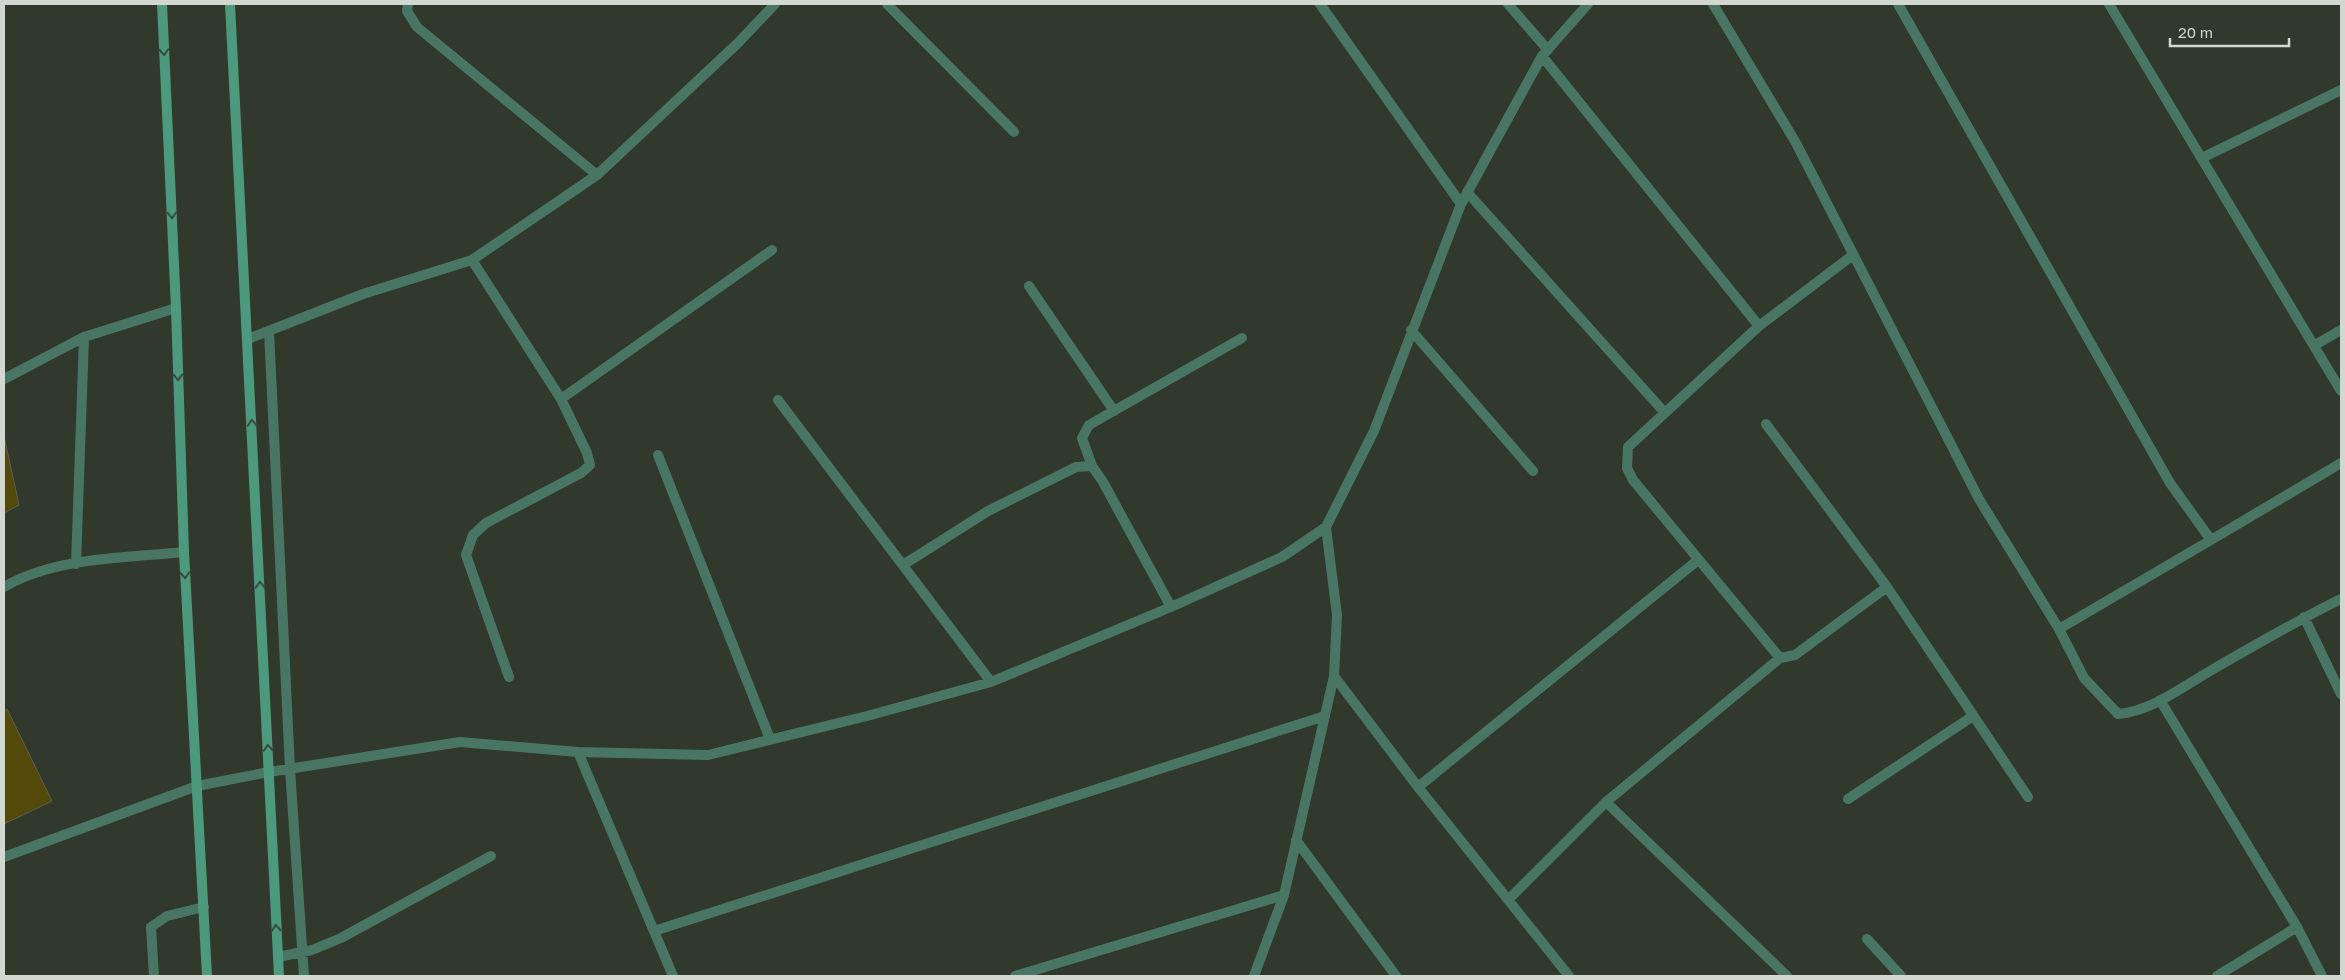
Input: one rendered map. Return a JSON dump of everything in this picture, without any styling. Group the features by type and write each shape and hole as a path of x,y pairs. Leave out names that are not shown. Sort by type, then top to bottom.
{"main road":[{"path":"162,4 176,308 184,552 207,976"},
{"path":"230,4 278,976"}],"street":[{"path":"408,4 407,11 417,27 597,175"},
{"path":"248,339 363,294 472,260 597,175 738,43 775,4"},
{"path":"887,4 1014,132"},
{"path":"1320,4 1461,204"},
{"path":"1508,4 1759,326"},
{"path":"4,857 197,786 290,768 460,742 578,752 708,755 991,682 1171,607 1282,557 1326,527 1374,431 1411,330 1467,192 1545,53 1588,4"},
{"path":"1713,4 1796,143 1979,499 2059,629 2084,678 2118,714 2135,712 2160,700 2304,617 2341,600"},
{"path":"1898,4 2170,483 2211,540"},
{"path":"2109,4 2341,391"},
{"path":"2202,158 2341,90"},
{"path":"1467,192 1664,413"},
{"path":"561,399 772,250"},
{"path":"1780,658 1633,480 1627,468 1628,447 1759,326 1853,255"},
{"path":"472,260 561,399 590,465 581,473 486,524 473,535 466,554 510,677"},
{"path":"1029,286 1114,411"},
{"path":"4,379 84,337 176,308"},
{"path":"1411,330 1533,471"},
{"path":"2314,345 2341,330"},
{"path":"268,332 290,768 304,976"},
{"path":"76,564 84,337"},
{"path":"1171,607 1103,482 1092,466 1082,438 1089,425 1242,338"},
{"path":"778,400 991,682"},
{"path":"1766,424 1887,587 2028,797"},
{"path":"658,455 770,739"},
{"path":"2059,629 2341,463"},
{"path":"903,565 988,511 1076,467 1092,466"},
{"path":"1254,976 1284,895 1334,676 1337,615 1326,527"},
{"path":"4,587 15,580 58,566 184,552"},
{"path":"1418,787 1698,560"},
{"path":"1508,900 1606,802 1780,658 1795,655 1887,587"},
{"path":"2304,617 2341,694"},
{"path":"1334,676 1418,787 1569,976"},
{"path":"2160,700 2297,927 2322,976"},
{"path":"654,931 1325,716"},
{"path":"1848,799 1973,716"},
{"path":"578,752 673,976"},
{"path":"1606,802 1787,976"},
{"path":"1296,840 1396,976"},
{"path":"278,958 303,952 341,938 491,856"},
{"path":"1015,976 1284,895"},
{"path":"154,976 151,927 167,916 204,907"},
{"path":"2217,976 2297,927"},
{"path":"1867,939 1902,976"}],"building":[{"path":"4,436 19,505 4,513"},
{"path":"7,709 52,801 4,824 4,711"}]}
